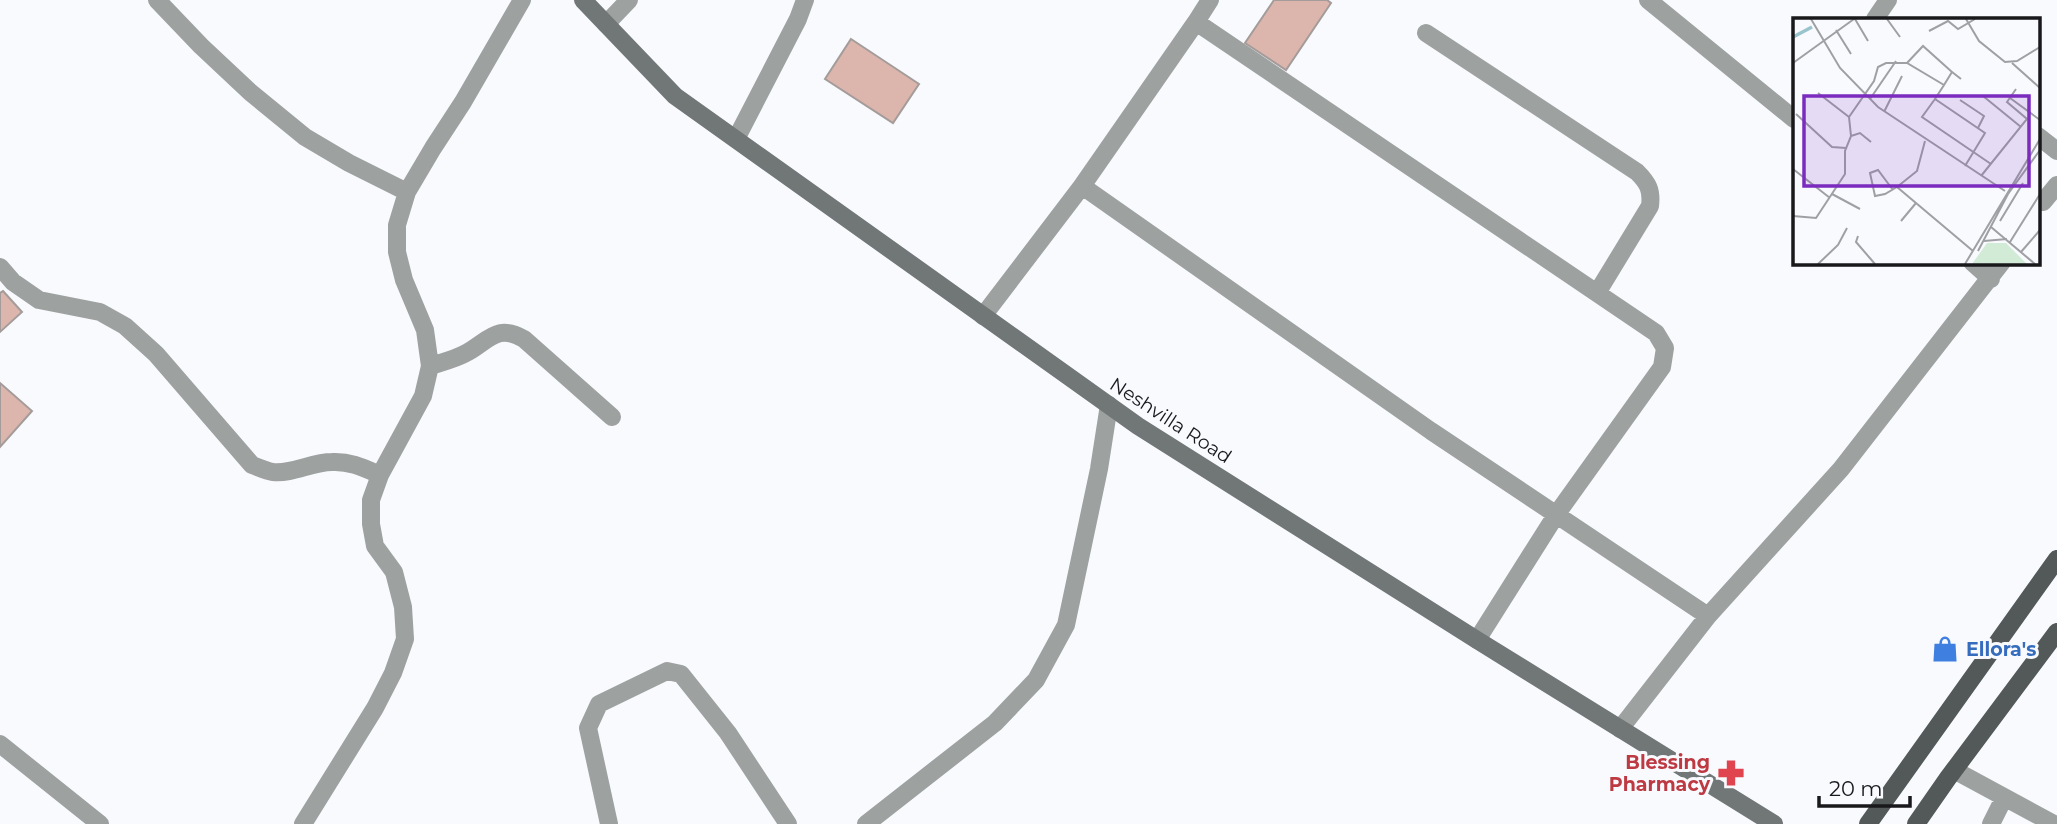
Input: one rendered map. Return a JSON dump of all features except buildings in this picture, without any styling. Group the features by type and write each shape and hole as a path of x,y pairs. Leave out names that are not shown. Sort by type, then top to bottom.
{"main road":[{"path":"1868,824 2057,559"},
{"path":"1916,824 2057,632"}],"street":[{"path":"157,0 250,92 305,137 407,192"},
{"path":"303,824 375,708 393,673 405,639 403,607 394,572 375,546 371,524 371,500 380,475 423,397 430,366 425,330 404,280 397,252 397,225 407,192 522,0"},
{"name":"Neshvilla Road","path":"583,0 676,96 1138,426 1774,824"},
{"path":"606,24 629,0"},
{"path":"736,139 806,0"},
{"path":"983,316 1082,186 1210,0"},
{"path":"1648,0 1793,118"},
{"path":"1196,22 1656,333 1665,348 1662,367 1556,515 1477,640"},
{"path":"1426,33 1637,172 1647,182 1652,193 1650,206 1597,293"},
{"path":"2039,137 2057,151"},
{"path":"2039,204 2057,185"},
{"path":"1082,186 1420,423 1708,616"},
{"path":"1974,264 1992,279"},
{"path":"1620,729 1708,616 1840,469 1992,279 2001,264"},
{"path":"0,267 13,282 39,300 100,312 125,326 156,354 252,465 272,472 293,471 333,462 356,465 380,475"},
{"path":"430,366 466,353 500,332 512,332 524,339 612,416"},
{"path":"866,824 995,723 1036,680 1066,625 1099,469 1109,405"},
{"path":"609,824 588,728 599,704 667,671 681,674 728,733 788,824"},
{"path":"0,744 100,824"},
{"path":"1954,771 2054,824"},
{"path":"1991,824 2004,797"}],"place":[{"name":"Ellora's","path":"1945,649"},
{"name":"Blessing Pharmacy","path":"1731,773"}]}
